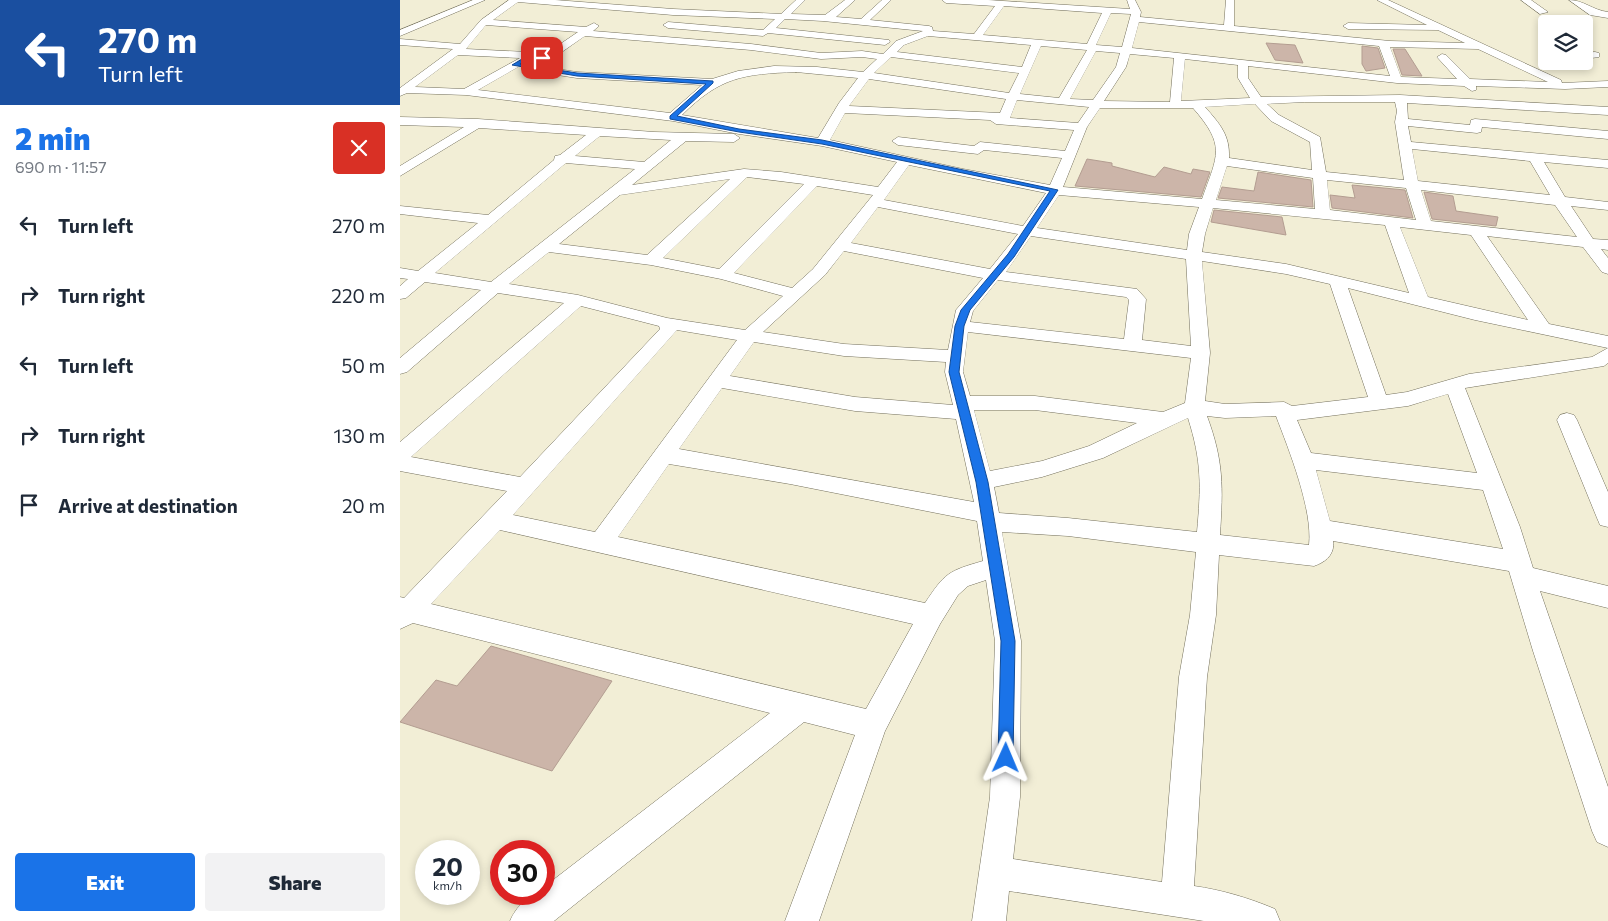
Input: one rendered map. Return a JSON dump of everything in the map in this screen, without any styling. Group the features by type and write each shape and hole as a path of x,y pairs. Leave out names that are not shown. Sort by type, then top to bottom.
{"street":[{"path":"400,33 481,0"},
{"path":"402,91 460,50 484,22 515,0"},
{"path":"521,0 673,12 828,18 930,29 971,37 1037,44 1180,55 1198,53 1243,62 1397,80 1565,86 1608,84"},
{"path":"464,7 503,8 609,17 643,0"},
{"path":"828,18 850,0"},
{"path":"864,22 887,0"},
{"path":"945,12 950,0 1134,10 1200,29 1259,20"},
{"path":"1230,0 1230,24"},
{"path":"1381,0 1565,86 1608,110"},
{"path":"1525,0 1543,12"},
{"path":"1573,0 1593,13 1608,15"},
{"path":"781,5 798,2"},
{"path":"744,47 765,32 798,2"},
{"path":"632,37 686,4"},
{"path":"901,113 924,85 1000,4"},
{"path":"1063,101 1092,48 1108,10"},
{"path":"989,921 1005,797 1008,641 982,482 954,372 960,326 965,310 1028,231 1055,190 1081,127 1121,67 1128,51 1134,10"},
{"path":"403,40 460,50 542,58 556,54 585,31 603,20"},
{"path":"484,22 822,56 888,55 1024,70"},
{"path":"654,24 900,43"},
{"path":"1230,24 1383,43 1479,46"},
{"path":"1336,25 1441,28"},
{"path":"822,142 866,75 900,43 930,29"},
{"path":"1383,43 1392,56 1397,80"},
{"path":"963,172 996,119 1006,115 1024,70 1037,44"},
{"path":"1175,104 1180,55"},
{"path":"1484,104 1468,83 1438,57 1499,55"},
{"path":"466,92 529,57"},
{"path":"893,80 917,58"},
{"path":"1512,61 1538,59"},
{"path":"1243,62 1243,78 1256,100 1275,118 1316,140 1324,214"},
{"path":"514,65 561,73 711,82 755,71 796,70 866,75 924,85 1095,104 1175,104 1256,100 1400,98 1468,102 1535,109 1608,110"},
{"path":"400,172 561,73"},
{"path":"673,117 711,82"},
{"path":"402,91 466,92 673,117 822,142 1055,190 1324,214 1608,245"},
{"path":"1400,98 1403,111 1401,122 1412,185 1425,225"},
{"path":"1468,102 1485,153"},
{"path":"1177,901 1193,677 1203,615 1212,486 1208,447 1194,407 1200,353 1194,256 1197,234 1222,161 1223,143 1216,127 1195,103"},
{"path":"842,109 996,119 1081,127"},
{"path":"1535,109 1571,162"},
{"path":"886,156 920,114"},
{"path":"400,121 476,124 682,138 713,139 776,135"},
{"path":"1401,122 1608,135"},
{"path":"400,294 522,196 525,190 560,159 596,133"},
{"path":"400,368 494,288 682,138"},
{"path":"898,141 1070,155"},
{"path":"1405,145 1607,166"},
{"path":"1535,158 1560,202 1587,243 1608,269"},
{"path":"560,159 647,166"},
{"path":"601,543 749,336 818,272 906,160"},
{"path":"1222,161 1320,175 1608,206"},
{"path":"616,191 744,174 814,181 1028,231 1286,269 1475,315 1608,342"},
{"path":"651,260 744,174"},
{"path":"723,275 814,181"},
{"path":"400,210 492,220"},
{"path":"1391,222 1422,301"},
{"path":"1475,230 1543,329"},
{"path":"840,246 994,275 1136,296 1138,299 1132,345"},
{"path":"546,247 651,260 723,275 795,294"},
{"path":"400,273 578,300 667,323 749,336 844,350 956,357"},
{"path":"1337,280 1379,402"},
{"path":"400,454 578,300"},
{"path":"404,613 495,520 523,486 664,336 669,329 667,323"},
{"path":"960,326 1200,353"},
{"path":"1285,414 1408,399 1469,380 1540,372 1597,362 1608,354"},
{"path":"718,381 855,404 963,408 1035,402 1166,420"},
{"path":"1454,385 1521,569 1546,651 1608,831"},
{"path":"664,455 790,476 988,518 1314,556 1322,548 1320,529 1304,460 1284,409 1226,411 1194,407 1116,441 1096,452 1042,469 982,482"},
{"path":"1567,420 1608,518"},
{"path":"1304,460 1491,483"},
{"path":"400,463 523,486"},
{"path":"495,520 931,616"},
{"path":"1320,529 1521,569 1608,597"},
{"path":"802,921 873,725 931,616 949,587 960,578 996,567"},
{"path":"404,613 873,725"},
{"path":"527,921 800,707"},
{"path":"995,873 1215,906 1263,921"}],"building":[{"path":"1266,43 1295,45 1303,63 1275,60"},
{"path":"1362,46 1378,48 1385,68 1366,71 1362,64"},
{"path":"1393,49 1405,49 1422,76 1402,75"},
{"path":"1087,159 1112,163 1112,166 1155,177 1164,167 1191,174 1193,169 1210,172 1201,197 1075,186"},
{"path":"1258,172 1311,180 1313,207 1218,198 1222,187 1254,191"},
{"path":"1352,185 1405,190 1413,218 1332,208 1330,195 1355,198"},
{"path":"1424,192 1453,196 1456,211 1498,217 1496,226 1432,219"},
{"path":"1214,210 1282,217 1286,235 1211,222"},
{"path":"491,646 612,681 552,771 400,722 436,680 457,686"}],"route":[{"path":"542,58 529,57 514,65 577,75 711,82 704,86 673,117 739,130 822,142 1055,190 1011,255 965,310 960,326 954,372 982,482 1008,641 1006,758"}]}
